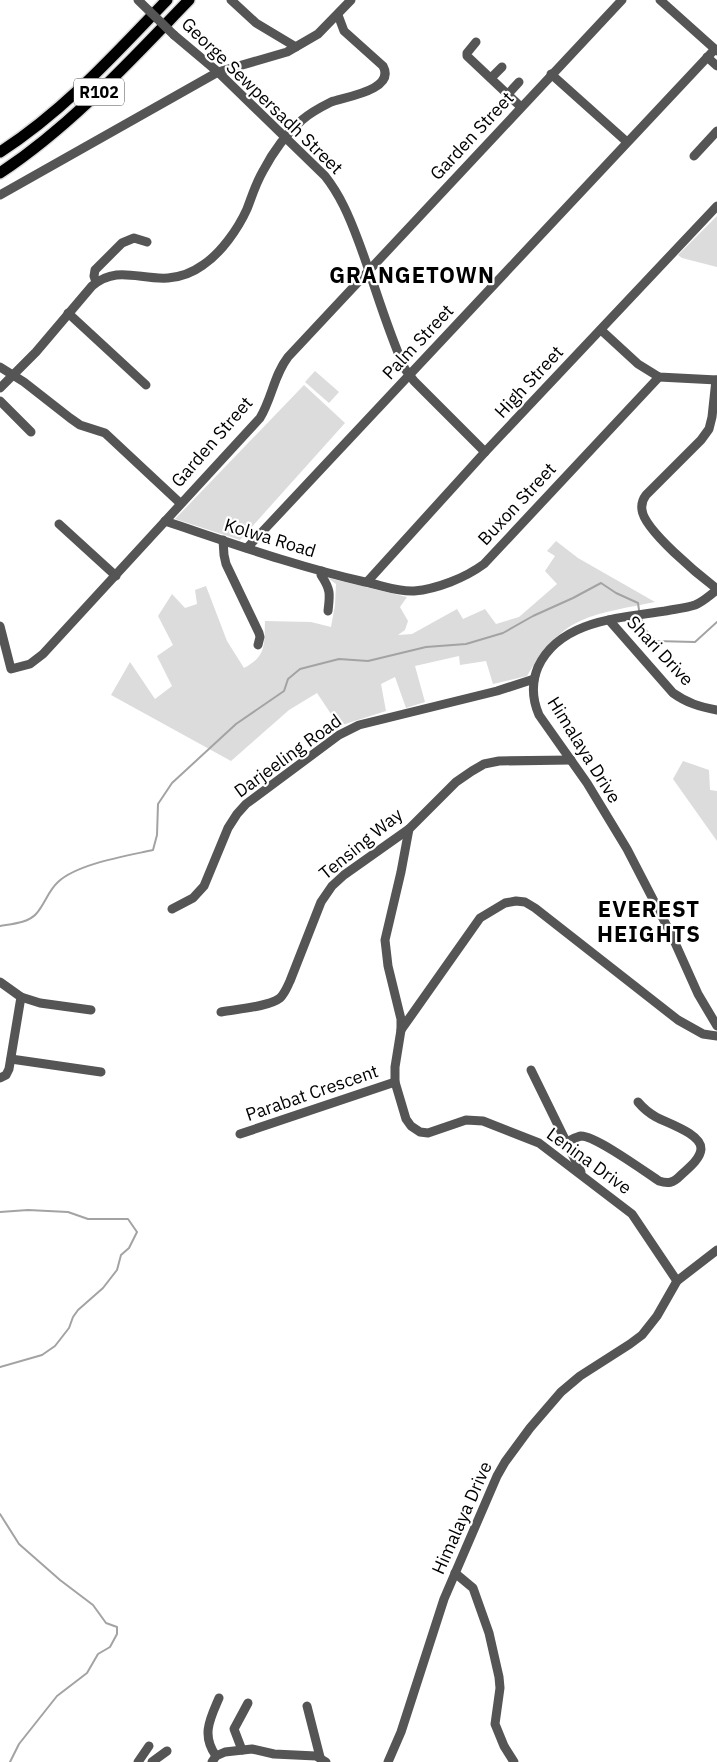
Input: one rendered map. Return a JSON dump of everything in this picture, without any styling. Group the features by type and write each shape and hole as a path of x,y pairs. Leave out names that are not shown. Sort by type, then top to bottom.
{"main road":[{"name":"R102","path":"0,152 44,120 73,95 167,0"},
{"name":"R102","path":"0,173 36,148 82,108 189,0"}],"street":[{"name":"George Sewpersadh Street","path":"138,0 218,72 324,176 338,194 345,206 370,270 401,360 409,375 485,452"},
{"path":"231,0 256,23 296,47"},
{"path":"0,195 218,72 288,52 318,34 351,0"},
{"name":"Garden Street","path":"0,626 11,669 22,667 36,660 116,576 260,418 282,365 551,74 622,0"},
{"path":"660,0 716,50"},
{"path":"0,388 14,375 100,279 112,275 168,278 191,273 213,258 240,222 262,171 285,138 300,122 318,109 334,101 372,89 381,83 384,78 385,69 344,30 338,15"},
{"path":"324,28 344,30"},
{"path":"476,42 466,55 522,106"},
{"name":"Palm Street","path":"247,548 707,57 716,50"},
{"path":"707,57 717,66"},
{"path":"491,78 502,67"},
{"path":"551,74 627,142"},
{"path":"508,94 519,82"},
{"path":"694,156 717,131"},
{"name":"High Street","path":"367,582 485,452 717,206"},
{"path":"96,282 94,271 127,240 136,238 147,242"},
{"path":"103,263 112,275"},
{"path":"68,313 146,385"},
{"path":"601,330 638,364 659,377 716,380 709,429 701,440 650,490 642,501 641,509 651,528 686,564 717,589"},
{"path":"0,367 14,375 80,425 105,433 180,504"},
{"name":"Buxon Street","path":"367,582 400,590 413,591 443,584 474,572 484,564 659,377"},
{"path":"0,401 31,432"},
{"name":"Kolwa Road","path":"165,521 322,571 367,582"},
{"path":"59,524 116,576"},
{"path":"223,540 226,564 259,633 260,641 258,645"},
{"path":"322,571 321,575 330,592 328,611"},
{"name":"Himalaya Drive","path":"717,589 705,600 695,605 592,623 575,630 562,639 540,662 534,679 533,695 534,705 539,715 571,760 626,849 672,936 698,994 717,1026"},
{"name":"Shari Drive","path":"609,620 673,693 693,705 717,710"},
{"name":"Darjeeling Road","path":"172,909 199,893 210,875 228,828 246,804 340,735 360,725 497,691 534,679"},
{"name":"Tensing Way","path":"221,1012 278,999 285,992 326,894 344,875 409,829 456,782 484,764 499,761 571,760"},
{"name":"Parabat Crescent","path":"409,829 385,940 388,966 401,1019 401,1030 396,1055 395,1082 406,1119 411,1126 420,1132"},
{"path":"401,1030 480,918 505,903 516,900 525,902 535,908 678,1020 703,1034 717,1036"},
{"path":"0,982 21,997 40,1003 91,1010"},
{"path":"0,1078 6,1074 12,1059 21,997"},
{"path":"12,1059 101,1072"},
{"path":"531,1070 582,1175"},
{"name":"Parabat Crescent","path":"240,1134 395,1082"},
{"path":"566,1142 582,1136 603,1145 659,1180 667,1183 673,1182 697,1159 701,1149 698,1140 688,1132 647,1111 638,1102"},
{"name":"Lenina Drive","path":"420,1132 435,1132 466,1120 483,1121 539,1143 632,1214 677,1281"},
{"name":"Himalaya Drive","path":"388,1762 401,1732 437,1617 497,1476 505,1462 530,1428 568,1385 642,1335 657,1316 677,1281 717,1250"},
{"path":"455,1573 473,1588 489,1632 500,1677 495,1724 504,1746 514,1762"},
{"path":"219,1698 210,1720 208,1732 209,1745 214,1759 225,1752 258,1750 274,1754 310,1755 323,1760"},
{"path":"242,1750 234,1729 248,1703"},
{"path":"307,1706 323,1760"},
{"path":"141,1760 149,1746"},
{"path":"152,1762 167,1751"}],"shaded area":[{"path":"717,216 717,267 682,258 678,255"},
{"path":"315,371 339,392 329,403 305,382"},
{"path":"304,385 345,423 240,540 175,519"},
{"path":"556,541 578,558 655,602 597,615 571,626 549,644 527,676 493,684 486,661 460,665 459,656 415,666 425,702 406,708 395,677 381,684 386,711 339,726 317,693 289,710 231,761 111,695 130,662 155,699 172,686 157,656 173,645 158,616 172,594 185,608 197,604 195,590 206,586 227,641 244,668 257,659 263,649 265,621 311,622 331,627 336,584 328,578 407,597 400,607 408,621 405,630 398,635 412,634 457,609 463,619 485,609 496,624 519,617 557,584 545,571 555,556 547,551"},
{"path":"683,761 709,770 710,790 717,791 717,841 673,779"}],"waterway":[{"path":"0,926 19,923 33,917 58,882 77,870 116,858 153,850 157,835 158,804 172,783 236,724 284,691 288,679 300,669 339,659 368,661 426,647 466,644 503,633 533,616 601,583 616,593 638,603 639,610"},
{"path":"641,617 643,627 655,641 695,642 717,622"},
{"path":"0,1212 28,1210 68,1212 88,1219 128,1219 137,1232 129,1248 121,1255 117,1270 103,1288 78,1310 69,1328 55,1346 42,1355 0,1367"},
{"path":"0,1514 19,1544 60,1580 93,1605 106,1623 117,1627 117,1634 110,1647 98,1654 87,1673 57,1696 19,1744 10,1762"}],"district":[{"name":"GRANGETOWN","path":"412,275"},
{"name":"EVEREST HEIGHTS","path":"649,922"}]}
